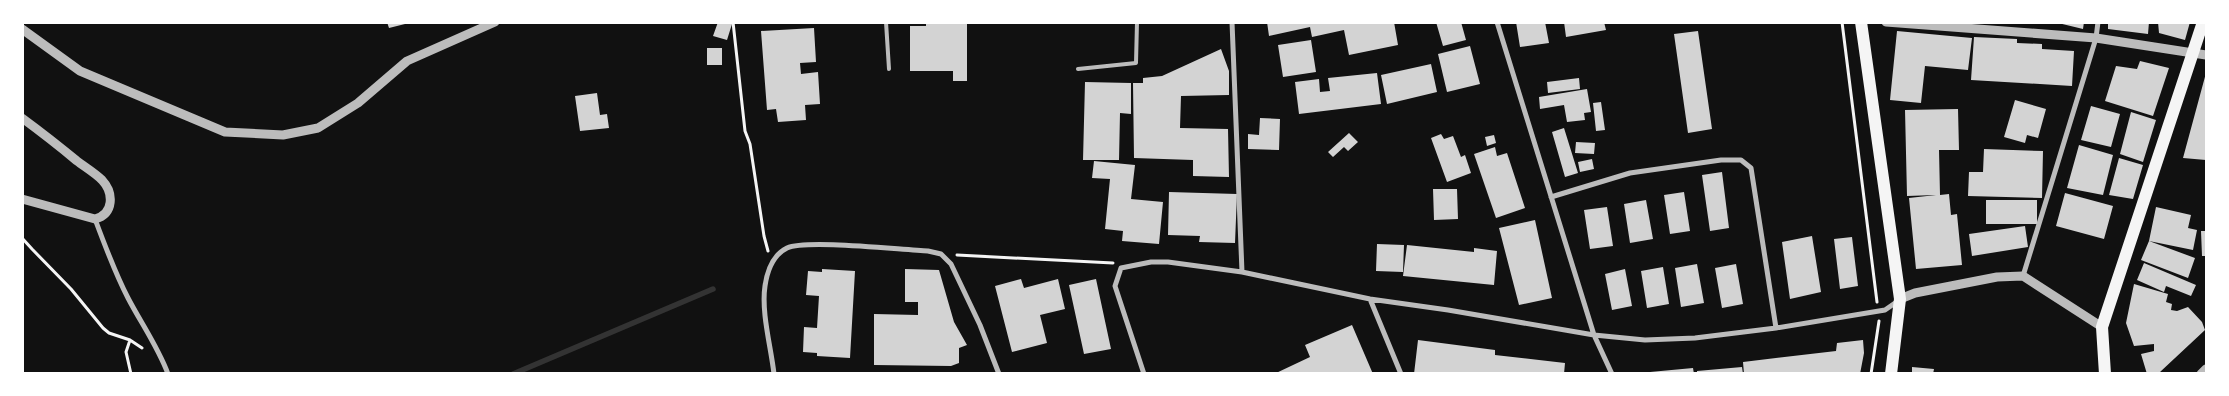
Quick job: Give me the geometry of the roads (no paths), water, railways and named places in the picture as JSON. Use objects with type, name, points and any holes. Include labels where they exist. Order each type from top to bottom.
[{"type":"main road","points":[[1861,22],[1900,299],[1891,374]]},
{"type":"main road","points":[[2105,374],[2102,327],[2204,22]]},
{"type":"street","points":[[22,29],[80,72],[225,132],[283,135],[318,128],[358,103],[407,62],[495,22]]},
{"type":"street","points":[[1232,22],[1242,272]]},
{"type":"street","points":[[1497,22],[1594,336],[1612,374]]},
{"type":"street","points":[[1886,22],[2096,38],[2206,55]]},
{"type":"street","points":[[2023,276],[2096,38],[2098,22]]},
{"type":"street","points":[[22,118],[101,180],[110,196],[110,205],[108,212],[102,217],[95,219],[22,199]]},
{"type":"street","points":[[1551,197],[1630,173],[1721,160],[1741,160],[1750,168],[1776,328]]},
{"type":"street","points":[[95,219],[128,297],[164,361],[168,374]]},
{"type":"street","points":[[774,374],[764,300],[767,275],[780,253],[792,246],[809,244],[928,251],[941,254],[952,264],[980,325],[999,374]]},
{"type":"street","points":[[1144,374],[1115,286],[1121,268],[1151,262],[1168,262],[1242,272],[1370,299],[1448,310],[1594,336],[1645,340],[1694,338],[1776,328],[1885,310],[1900,299],[1915,294],[1997,277],[2023,276],[2102,327]]},
{"type":"street","points":[[1370,299],[1401,374]]},
{"type":"street","points":[[2201,374],[2206,369]]},
{"type":"lane","points":[[886,22],[890,69]]},
{"type":"lane","points":[[1078,68],[1136,63],[1137,22]]},
{"type":"waterway","points":[[513,374],[713,289]]}]
